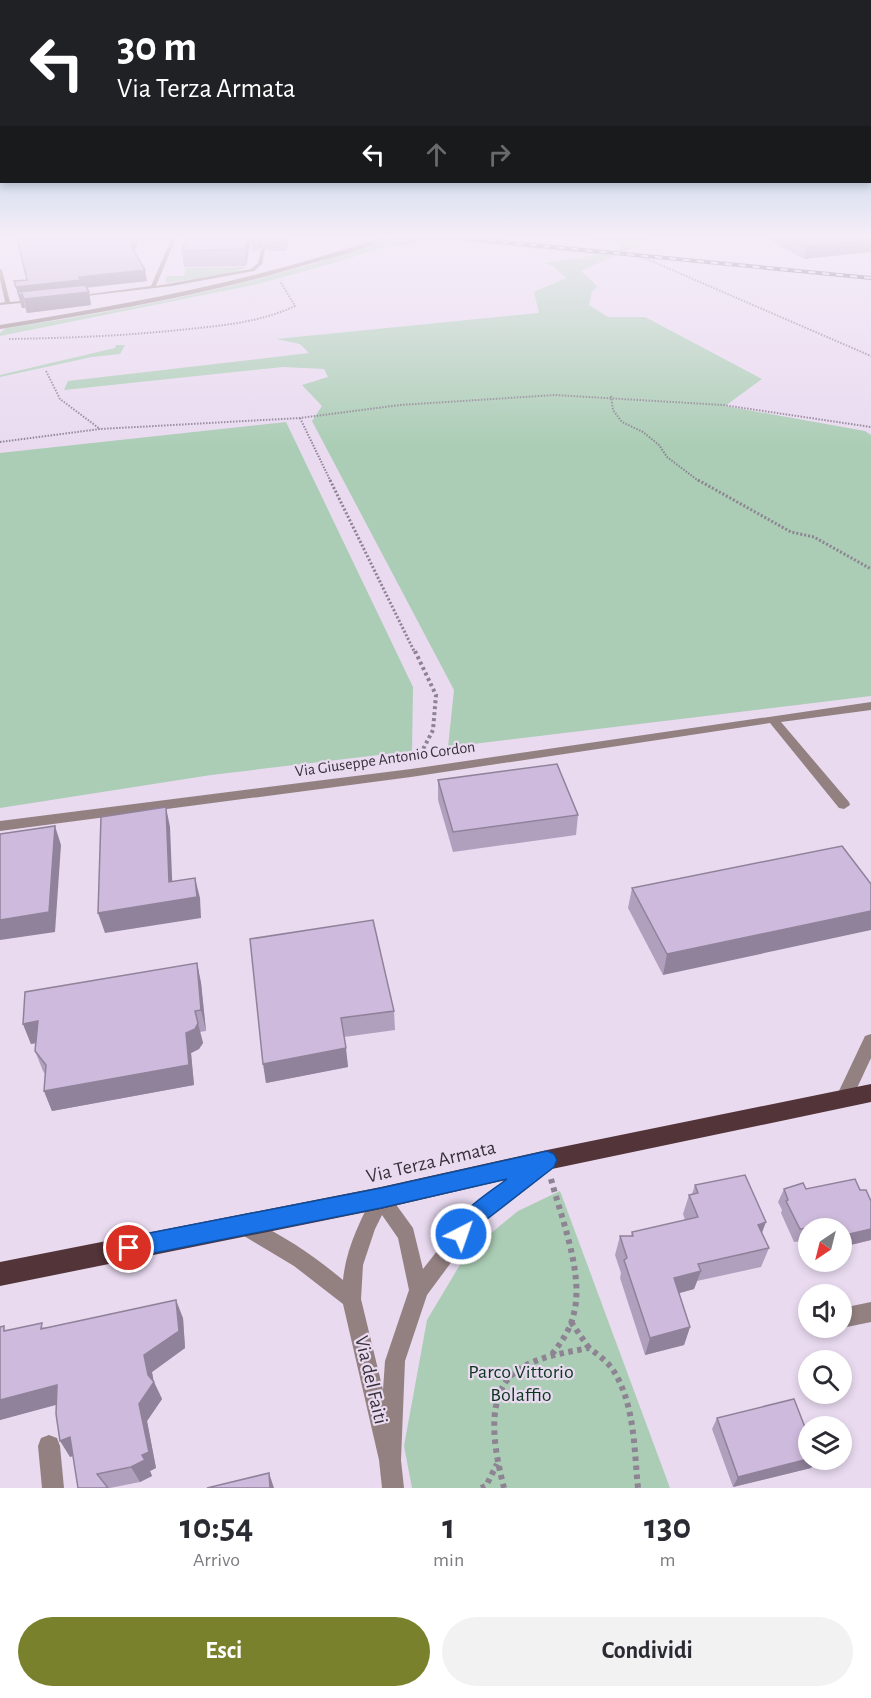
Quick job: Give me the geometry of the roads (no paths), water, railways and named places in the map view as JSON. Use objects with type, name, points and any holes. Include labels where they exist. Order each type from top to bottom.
[{"type":"main road","name":"Via Terza Armata","points":[[0,1274],[381,1198],[547,1160],[871,1093]]},
{"type":"street","points":[[1,326],[114,307]]},
{"type":"street","name":"Via Giuseppe Antonio Cordon","points":[[0,826],[411,773],[773,718],[871,706]]},
{"type":"street","points":[[773,718],[844,805]]},
{"type":"street","points":[[844,1098],[871,1041]]},
{"type":"street","name":"Via del Faiti","points":[[390,1460],[395,1361],[419,1290],[475,1216],[547,1160]]},
{"type":"street","points":[[381,1198],[406,1234],[419,1290]]},
{"type":"street","name":"Via del Faiti","points":[[381,1198],[367,1226],[354,1265],[351,1299],[390,1460],[393,1488]]},
{"type":"street","points":[[242,1225],[277,1243],[318,1269],[351,1299]]},
{"type":"street","points":[[852,1316],[871,1312]]},
{"type":"street","points":[[49,1446],[53,1488]]},
{"type":"park label","name":"Parco Vittorio Bolaffio","points":[[521,1384]]}]
